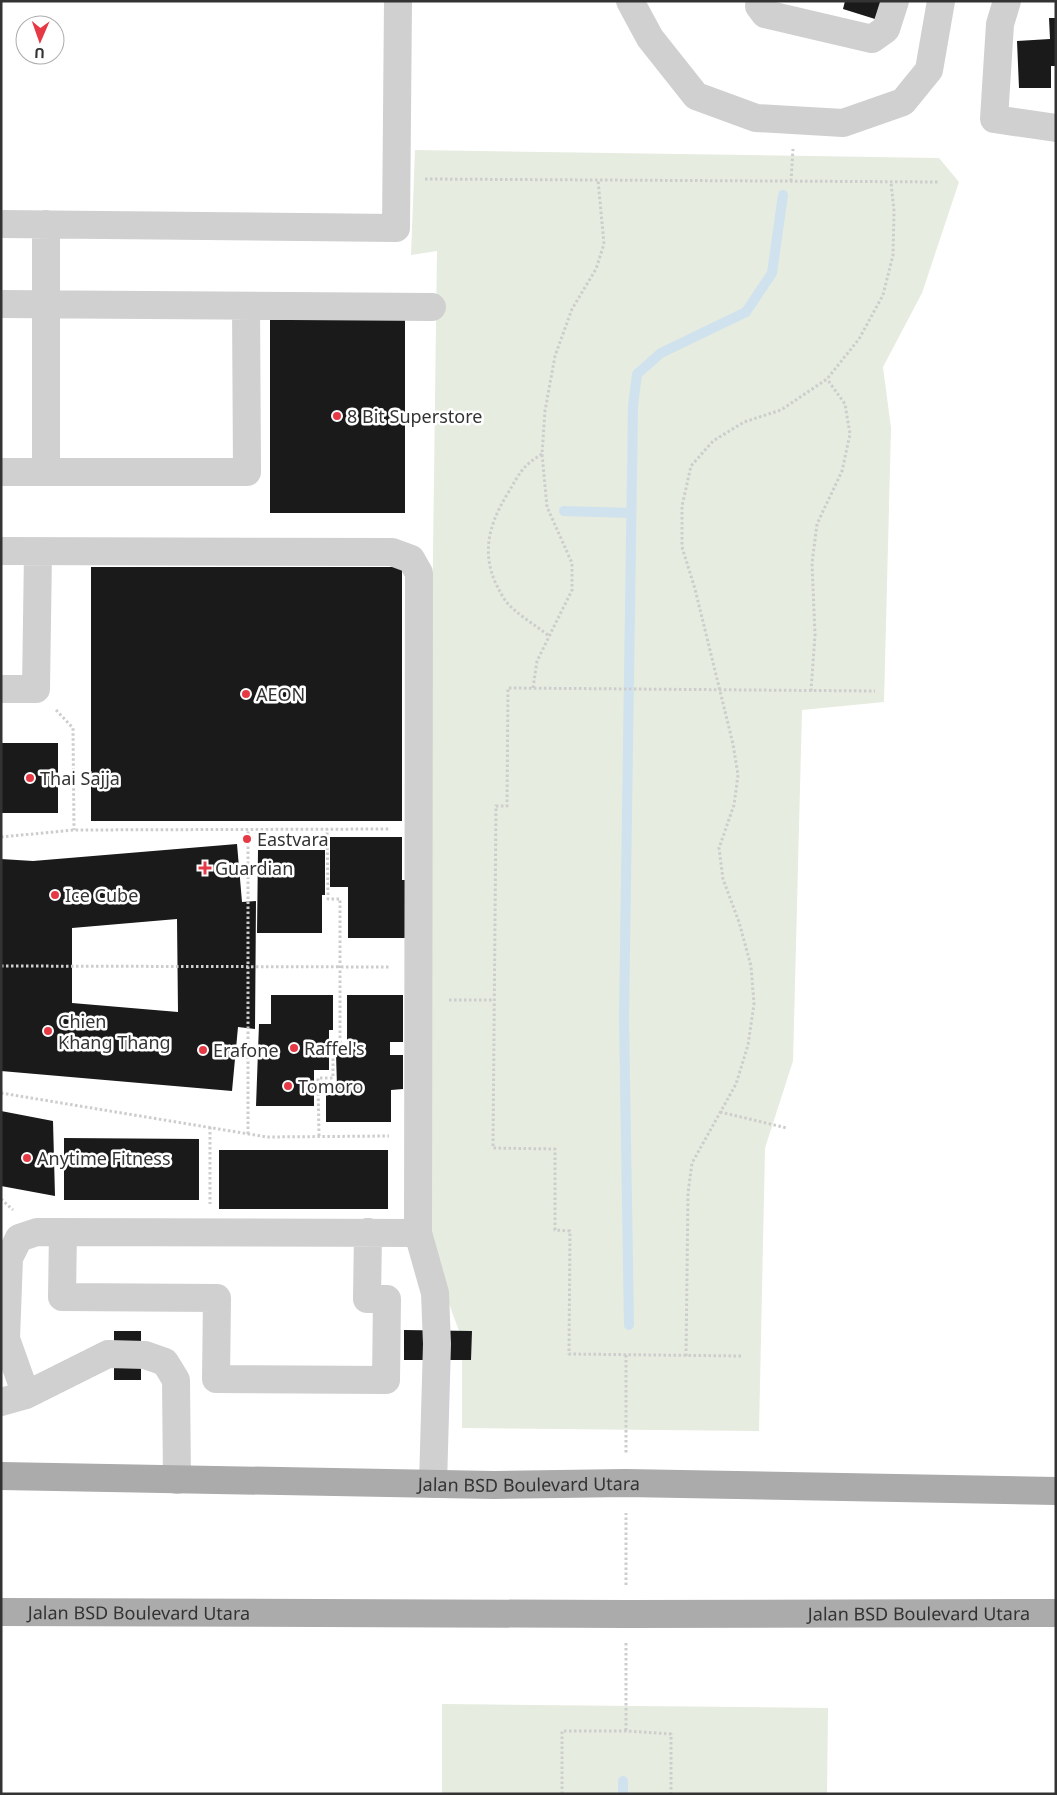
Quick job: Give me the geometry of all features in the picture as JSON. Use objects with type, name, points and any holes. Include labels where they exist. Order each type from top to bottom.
[{"type":"main road","name":"Jalan BSD Boulevard Utara","points":[[1,1476],[434,1484],[626,1483],[1056,1491]]},
{"type":"main road","name":"Jalan BSD Boulevard Utara","points":[[1,1612],[1056,1613]]},
{"type":"street","points":[[1,224],[396,228],[398,1]]},
{"type":"street","points":[[630,1],[650,38],[696,96],[756,118],[843,123],[904,102],[929,70],[941,1]]},
{"type":"street","points":[[760,1],[759,6],[765,14],[872,39],[886,29],[896,1]]},
{"type":"street","points":[[1007,1],[1000,24],[994,119],[1056,128]]},
{"type":"street","points":[[46,224],[46,472]]},
{"type":"street","points":[[1,304],[432,307]]},
{"type":"street","points":[[1,472],[247,472],[246,306]]},
{"type":"street","points":[[1,551],[392,552],[411,559],[419,572],[418,1233],[435,1294],[437,1344],[434,1484]]},
{"type":"street","points":[[1,689],[36,690],[38,552]]},
{"type":"street","points":[[177,1480],[176,1380],[165,1362],[145,1355],[108,1354],[14,1399],[4,1339],[9,1258],[19,1238],[37,1232],[418,1233]]},
{"type":"street","points":[[63,1232],[62,1297],[217,1298],[216,1379],[386,1380],[387,1299],[367,1299],[368,1232]]},
{"type":"path","points":[[396,179],[940,182]]},
{"type":"path","points":[[534,688],[537,661],[572,590],[572,563],[547,507],[542,454],[545,411],[556,356],[572,309],[596,269],[604,244],[598,180]]},
{"type":"path","points":[[686,1356],[688,1193],[692,1163],[736,1084],[748,1045],[754,1004],[751,966],[739,922],[723,879],[719,848],[734,805],[738,775],[733,744],[720,690],[695,589],[682,548],[682,506],[691,466],[713,441],[744,422],[781,410],[827,379],[859,339],[883,295],[894,255],[894,211],[891,182]]},
{"type":"path","points":[[811,691],[815,635],[812,563],[817,524],[842,470],[850,434],[845,404],[827,379]]},
{"type":"path","points":[[542,454],[525,464],[515,480],[496,513],[487,545],[491,577],[506,602],[549,636]]},
{"type":"path","points":[[741,1356],[569,1354],[570,1231],[554,1230],[555,1149],[492,1148],[496,806],[507,806],[508,688],[875,691]]},
{"type":"path","points":[[36,690],[73,728],[74,830]]},
{"type":"path","points":[[1,837],[74,830],[418,828]]},
{"type":"path","points":[[248,829],[248,1134]]},
{"type":"path","points":[[319,1136],[318,1078],[333,1078],[332,1044],[340,1044],[340,899],[328,899],[327,829]]},
{"type":"path","points":[[1,966],[418,968]]},
{"type":"path","points":[[418,1000],[494,1000]]},
{"type":"path","points":[[1,1093],[267,1137],[418,1136]]},
{"type":"path","points":[[720,1112],[787,1128]]},
{"type":"path","points":[[210,1127],[211,1232]]},
{"type":"path","points":[[626,1355],[626,1731]]},
{"type":"path","points":[[562,1794],[562,1731],[626,1731],[672,1734],[671,1794]]},
{"type":"shaded area","points":[[415,150],[939,158],[959,182],[922,293],[883,367],[891,428],[884,702],[802,710],[793,1061],[765,1148],[759,1431],[462,1428],[462,1339],[424,1236],[437,251],[411,255]]},
{"type":"shaded area","points":[[442,1704],[828,1708],[827,1794],[442,1794]]},
{"type":"building","points":[[845,1],[881,1],[875,19],[843,9]]},
{"type":"building","points":[[1049,18],[1056,18],[1056,66],[1051,66],[1051,88],[1019,88],[1017,41],[1050,39]]},
{"type":"building","name":"8 Bit Superstore","points":[[270,320],[405,320],[405,513],[270,513]]},
{"type":"building","name":"AEON","points":[[91,567],[402,567],[402,821],[91,821]]},
{"type":"building","name":"Thai Sajja","points":[[1,743],[58,743],[58,813],[1,813]]},
{"type":"building","points":[[330,837],[402,837],[402,880],[409,880],[408,938],[348,938],[348,887],[330,887]]},
{"type":"building","points":[[237,844],[242,902],[256,901],[255,1029],[238,1027],[232,1091],[1,1071],[1,859],[33,861]],"holes":[[[177,919],[178,1012],[72,1003],[72,928]]]},
{"type":"building","points":[[258,850],[325,850],[325,895],[322,895],[322,933],[257,933]]},
{"type":"building","points":[[271,995],[333,995],[333,1030],[329,1030],[329,1070],[314,1070],[314,1106],[256,1106],[259,1024],[271,1024]]},
{"type":"building","points":[[347,995],[403,995],[403,1042],[390,1042],[390,1055],[403,1055],[403,1089],[391,1090],[391,1122],[326,1122],[326,1087],[337,1087],[336,1054],[347,1054]]},
{"type":"building","points":[[1,1111],[53,1121],[55,1196],[1,1186]]},
{"type":"building","points":[[64,1138],[199,1139],[199,1200],[64,1200]]},
{"type":"building","points":[[219,1150],[388,1150],[388,1209],[219,1209]]},
{"type":"building","points":[[404,1330],[472,1331],[471,1360],[404,1360]]},
{"type":"building","points":[[114,1331],[141,1331],[141,1380],[114,1380]]},
{"type":"waterway","points":[[629,1325],[624,1017],[633,406],[637,374],[661,353],[746,312],[772,273],[783,195]]},
{"type":"waterway","points":[[564,511],[631,513]]},
{"type":"waterway","points":[[623,1781],[623,1794]]},
{"type":"place","name":"8 Bit Superstore","points":[[337,416]]},
{"type":"place","name":"AEON","points":[[246,694]]},
{"type":"place","name":"Thai Sajja","points":[[30,778]]},
{"type":"place","name":"Eastvara","points":[[247,839]]},
{"type":"place","name":"Guardian","points":[[205,868]]},
{"type":"place","name":"Ice Cube","points":[[55,895]]},
{"type":"place","name":"Chien Khang Thang","points":[[48,1031]]},
{"type":"place","name":"Raffel's","points":[[294,1048]]},
{"type":"place","name":"Erafone","points":[[203,1050]]},
{"type":"place","name":"Tomoro","points":[[288,1086]]},
{"type":"place","name":"Anytime Fitness","points":[[27,1158]]}]
